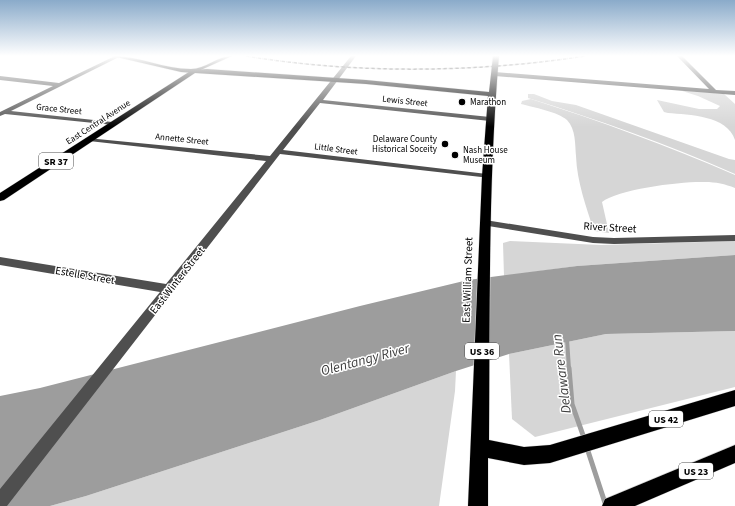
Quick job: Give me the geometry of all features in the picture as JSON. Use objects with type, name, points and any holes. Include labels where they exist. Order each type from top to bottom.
[{"type":"highway","name":"East Central Avenue","points":[[0,198],[182,80]]},
{"type":"highway","points":[[330,80],[493,94]]},
{"type":"highway","name":"East William Street","points":[[478,506],[485,223],[490,119],[494,80]]},
{"type":"highway","name":"US 42","points":[[479,447],[524,456],[550,454],[735,398]]},
{"type":"highway","name":"US 23","points":[[612,506],[735,454]]},
{"type":"street","points":[[14,80],[60,85]]},
{"type":"street","points":[[2,113],[70,80]]},
{"type":"street","name":"East Winter Street","points":[[0,502],[336,80]]},
{"type":"street","points":[[564,80],[735,93]]},
{"type":"street","points":[[703,80],[715,92]]},
{"type":"street","name":"Lewis Street","points":[[319,102],[490,119]]},
{"type":"street","name":"Grace Street","points":[[2,113],[112,124]]},
{"type":"street","name":"Annette Street","points":[[90,139],[272,159]]},
{"type":"street","name":"Little Street","points":[[278,152],[487,176]]},
{"type":"street","name":"River Street","points":[[485,223],[607,241],[735,238]]},
{"type":"street","name":"Estelle Street","points":[[0,261],[170,289]]},
{"type":"shaded area","points":[[679,90],[724,94],[735,104],[735,140],[731,132],[716,121],[696,116],[664,112],[657,100],[699,109],[717,109],[720,106],[698,96]]},
{"type":"shaded area","points":[[528,94],[534,94],[552,101],[576,105],[735,160],[735,174],[633,133],[528,98]]},
{"type":"shaded area","points":[[531,99],[634,134],[735,175],[735,188],[724,184],[695,182],[667,184],[622,193],[610,197],[602,202],[609,233],[594,231],[580,185],[572,128],[563,117],[545,110],[521,104],[522,101]]},
{"type":"shaded area","points":[[510,241],[601,245],[735,241],[735,255],[577,266],[504,276],[503,243]]},
{"type":"shaded area","points":[[735,331],[735,387],[535,437],[512,419],[509,354],[606,334]]},
{"type":"shaded area","points":[[456,371],[455,391],[439,506],[50,506],[86,496],[320,420]]},
{"type":"water","name":"Olentangy River","points":[[735,255],[735,331],[606,334],[509,354],[456,371],[320,420],[86,496],[50,506],[0,506],[0,396],[40,388],[360,306],[468,280],[577,266]]},
{"type":"waterway","name":"Delaware Run","points":[[567,339],[569,369]]},
{"type":"waterway","name":"Delaware Run","points":[[569,368],[572,404],[584,438]]},
{"type":"waterway","name":"Delaware Run","points":[[587,448],[606,506]]},
{"type":"place","name":"Marathon","points":[[462,102]]},
{"type":"place","name":"Delaware County Historical Soceity","points":[[445,144]]},
{"type":"place","name":"Nash House Museum","points":[[455,155]]}]
